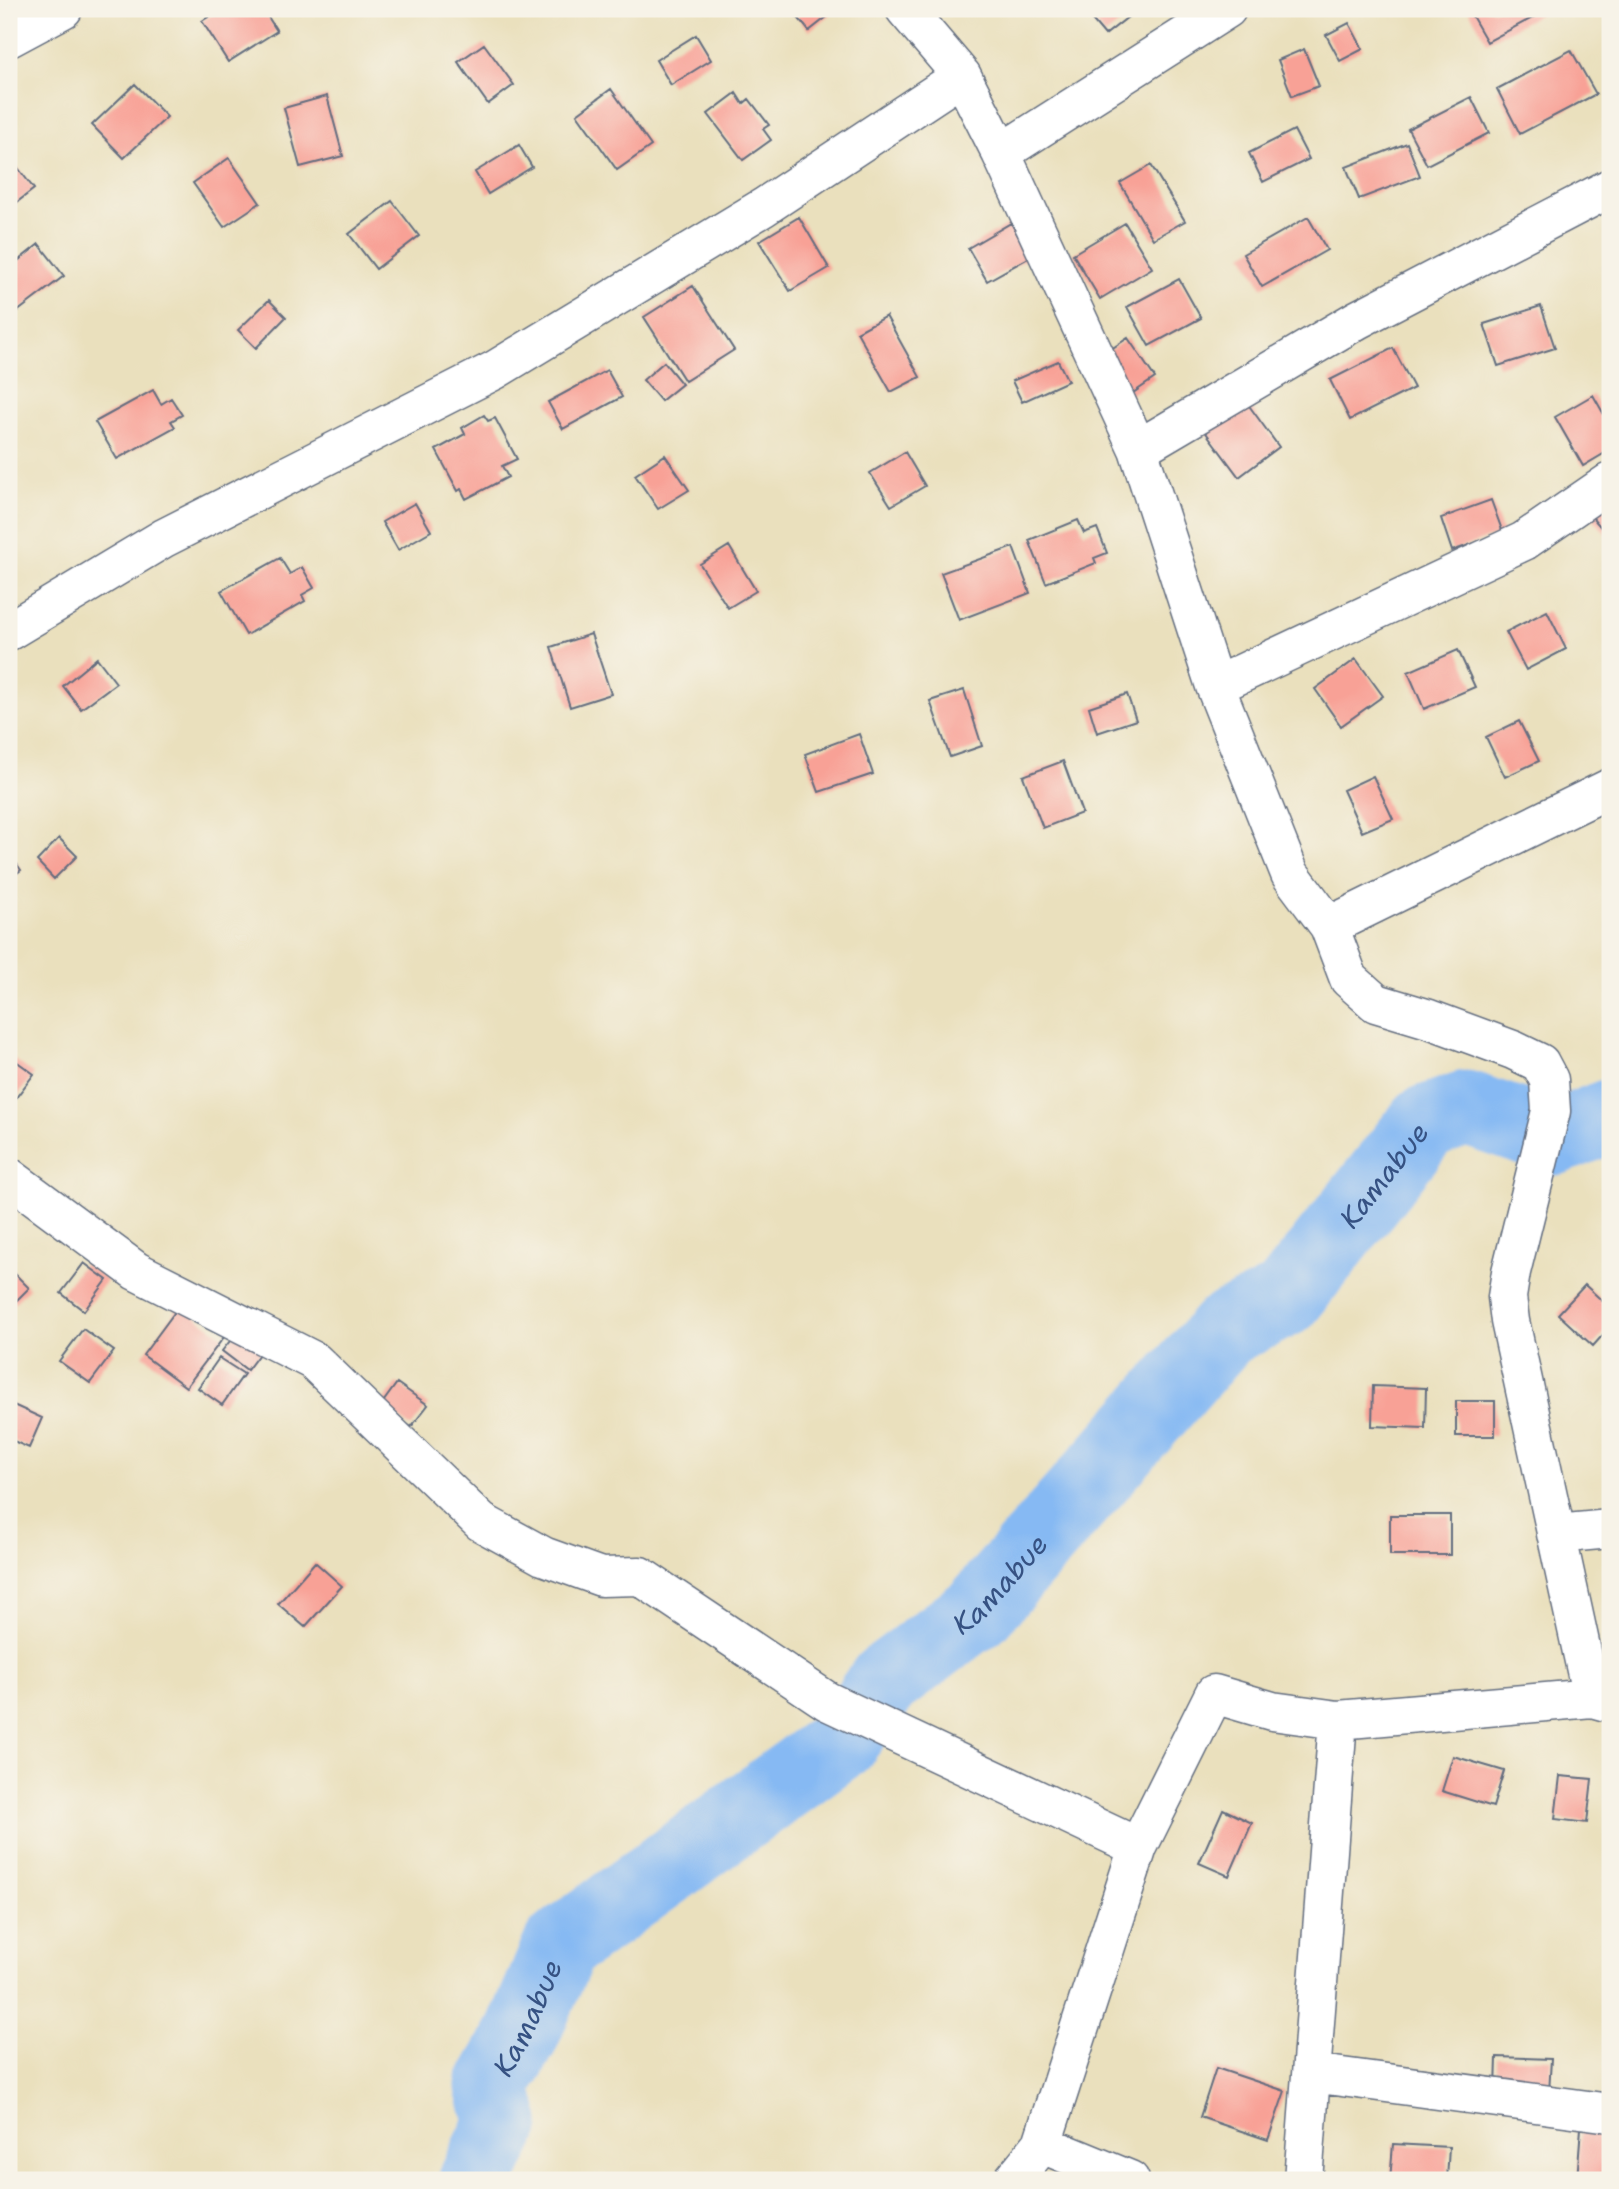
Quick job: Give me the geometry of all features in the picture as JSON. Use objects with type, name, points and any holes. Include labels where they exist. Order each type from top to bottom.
[{"type":"street","points":[[9,38],[63,9]]},
{"type":"street","points":[[905,9],[961,76],[1001,153],[1138,449],[1215,686],[1290,874],[1329,926],[1349,979],[1376,1003],[1513,1050],[1540,1063],[1549,1080],[1551,1111],[1507,1297],[1556,1534],[1601,1700],[1338,1720],[1272,1711],[1214,1694],[1138,1847],[1042,2144],[1013,2180]]},
{"type":"street","points":[[1001,153],[1227,9]]},
{"type":"street","points":[[9,631],[164,538],[495,370],[764,207],[961,76]]},
{"type":"street","points":[[1138,449],[1357,320],[1610,188]]},
{"type":"street","points":[[1215,686],[1524,541],[1610,482]]},
{"type":"street","points":[[1329,926],[1610,788]]},
{"type":"street","points":[[9,1177],[136,1271],[314,1361],[481,1522],[543,1556],[601,1577],[640,1576],[827,1701],[1138,1847]]},
{"type":"street","points":[[1556,1534],[1610,1529]]},
{"type":"street","points":[[1303,2180],[1338,1720]]},
{"type":"street","points":[[1312,2073],[1610,2113]]},
{"type":"street","points":[[1042,2144],[1130,2180]]},
{"type":"building","points":[[221,9],[263,9],[277,31],[228,62],[202,21]]},
{"type":"building","points":[[791,9],[837,9],[809,31]]},
{"type":"building","points":[[1083,9],[1130,9],[1133,13],[1105,35]]},
{"type":"building","points":[[1468,9],[1549,9],[1487,42]]},
{"type":"building","points":[[1349,23],[1363,49],[1340,61],[1326,35]]},
{"type":"building","points":[[696,35],[711,60],[671,85],[656,60]]},
{"type":"building","points":[[484,44],[514,85],[488,104],[458,62]]},
{"type":"building","points":[[1304,49],[1319,86],[1292,96],[1278,60]]},
{"type":"building","points":[[1571,50],[1596,94],[1520,134],[1497,89]]},
{"type":"building","points":[[135,84],[167,117],[124,158],[92,125]]},
{"type":"building","points":[[611,89],[651,146],[617,170],[577,114]]},
{"type":"building","points":[[736,93],[743,104],[749,99],[769,125],[763,129],[771,140],[743,160],[708,114]]},
{"type":"building","points":[[327,96],[343,156],[300,167],[284,108]]},
{"type":"building","points":[[1471,97],[1489,133],[1427,165],[1408,129]]},
{"type":"building","points":[[1294,130],[1309,159],[1263,182],[1249,153]]},
{"type":"building","points":[[1407,143],[1420,176],[1359,199],[1346,167]]},
{"type":"building","points":[[519,145],[532,167],[488,194],[475,172]]},
{"type":"building","points":[[9,156],[34,189],[12,206],[9,202]]},
{"type":"building","points":[[229,158],[260,203],[224,227],[193,183]]},
{"type":"building","points":[[1151,165],[1185,221],[1153,239],[1120,183]]},
{"type":"building","points":[[392,201],[419,236],[376,269],[349,234]]},
{"type":"building","points":[[799,217],[829,268],[790,291],[759,241]]},
{"type":"building","points":[[1308,217],[1327,250],[1262,287],[1243,254]]},
{"type":"building","points":[[1011,223],[1030,257],[987,281],[968,248]]},
{"type":"building","points":[[1125,223],[1152,268],[1100,299],[1073,254]]},
{"type":"building","points":[[39,244],[64,276],[9,318],[9,268]]},
{"type":"building","points":[[1179,279],[1201,318],[1149,346],[1127,307]]},
{"type":"building","points":[[693,286],[734,350],[685,381],[644,317]]},
{"type":"building","points":[[269,300],[286,317],[256,348],[238,330]]},
{"type":"building","points":[[1541,306],[1555,348],[1498,366],[1484,324]]},
{"type":"building","points":[[886,316],[920,377],[891,392],[857,332]]},
{"type":"building","points":[[1128,338],[1155,378],[1127,397],[1099,357]]},
{"type":"building","points":[[1393,348],[1414,388],[1350,420],[1330,380]]},
{"type":"building","points":[[1058,361],[1068,381],[1022,402],[1012,381]]},
{"type":"building","points":[[664,362],[682,384],[661,401],[643,380]]},
{"type":"building","points":[[607,370],[622,397],[563,429],[548,402]]},
{"type":"building","points":[[153,390],[161,404],[171,398],[182,415],[171,421],[175,427],[117,459],[95,422]]},
{"type":"building","points":[[1593,395],[1610,425],[1610,450],[1583,466],[1555,417]]},
{"type":"building","points":[[1242,396],[1279,447],[1239,477],[1201,426]]},
{"type":"building","points":[[484,415],[488,421],[495,418],[517,459],[502,466],[508,477],[466,499],[461,489],[458,491],[436,450],[465,434],[462,428]]},
{"type":"building","points":[[905,452],[925,486],[891,506],[870,473]]},
{"type":"building","points":[[665,455],[689,490],[658,509],[635,475]]},
{"type":"building","points":[[1610,491],[1610,538],[1587,511]]},
{"type":"building","points":[[1491,500],[1503,533],[1452,551],[1441,518]]},
{"type":"building","points":[[415,503],[431,531],[398,550],[382,522]]},
{"type":"building","points":[[1078,520],[1084,533],[1097,528],[1107,553],[1094,558],[1096,563],[1046,583],[1029,540]]},
{"type":"building","points":[[729,546],[756,591],[728,608],[700,564]]},
{"type":"building","points":[[1013,547],[1030,593],[959,620],[941,573]]},
{"type":"building","points":[[280,558],[290,574],[302,567],[314,588],[302,595],[305,601],[246,635],[221,591]]},
{"type":"building","points":[[1547,611],[1566,649],[1526,670],[1506,632]]},
{"type":"building","points":[[591,634],[611,694],[570,707],[551,647]]},
{"type":"building","points":[[1458,650],[1475,687],[1424,709],[1408,672]]},
{"type":"building","points":[[97,658],[116,683],[81,709],[63,686]]},
{"type":"building","points":[[1356,659],[1383,696],[1341,726],[1315,689]]},
{"type":"building","points":[[964,690],[982,746],[950,757],[930,701]]},
{"type":"building","points":[[1127,694],[1136,720],[1097,733],[1089,707]]},
{"type":"building","points":[[1519,721],[1539,761],[1505,777],[1486,737]]},
{"type":"building","points":[[859,734],[873,774],[819,792],[805,754]]},
{"type":"building","points":[[1063,761],[1082,813],[1043,828],[1023,776]]},
{"type":"building","points":[[1373,776],[1393,819],[1362,832],[1343,790]]},
{"type":"building","points":[[59,838],[77,856],[54,879],[37,861]]},
{"type":"building","points":[[9,853],[21,870],[9,879]]},
{"type":"building","points":[[9,1056],[34,1074],[9,1107]]},
{"type":"building","points":[[84,1263],[107,1280],[84,1311],[61,1293]]},
{"type":"building","points":[[12,1271],[29,1288],[9,1308],[9,1274]]},
{"type":"building","points":[[1585,1285],[1610,1308],[1610,1327],[1593,1346],[1558,1314]]},
{"type":"building","points":[[180,1305],[224,1337],[186,1387],[143,1355]]},
{"type":"building","points":[[83,1329],[114,1351],[90,1383],[59,1361]]},
{"type":"building","points":[[238,1331],[262,1350],[247,1370],[222,1351]]},
{"type":"building","points":[[219,1358],[244,1374],[222,1405],[198,1388]]},
{"type":"building","points":[[397,1383],[428,1405],[411,1427],[381,1405]]},
{"type":"building","points":[[1373,1386],[1426,1388],[1425,1428],[1372,1426]]},
{"type":"building","points":[[1456,1401],[1495,1401],[1495,1436],[1456,1436]]},
{"type":"building","points":[[9,1403],[42,1418],[29,1448],[9,1439]]},
{"type":"building","points":[[1390,1515],[1450,1515],[1450,1555],[1390,1555]]},
{"type":"building","points":[[315,1562],[342,1586],[305,1627],[278,1604]]},
{"type":"building","points":[[1453,1756],[1504,1771],[1493,1807],[1442,1791]]},
{"type":"building","points":[[1560,1776],[1592,1779],[1587,1823],[1555,1819]]},
{"type":"building","points":[[1610,1781],[1610,1812],[1607,1811]]},
{"type":"building","points":[[1223,1809],[1252,1823],[1229,1876],[1199,1863]]},
{"type":"building","points":[[1497,2057],[1551,2059],[1549,2093],[1496,2091]]},
{"type":"building","points":[[1216,2068],[1285,2091],[1268,2140],[1200,2117]]},
{"type":"building","points":[[1581,2128],[1610,2130],[1610,2180],[1577,2180]]},
{"type":"building","points":[[1393,2144],[1449,2147],[1447,2180],[1390,2180]]},
{"type":"waterway","name":"Kamabue","points":[[476,2180],[503,2123],[493,2086],[522,2035],[560,1946],[841,1742],[886,1680],[978,1611],[1225,1330],[1286,1299],[1425,1123],[1466,1108],[1555,1138],[1610,1116]]}]
